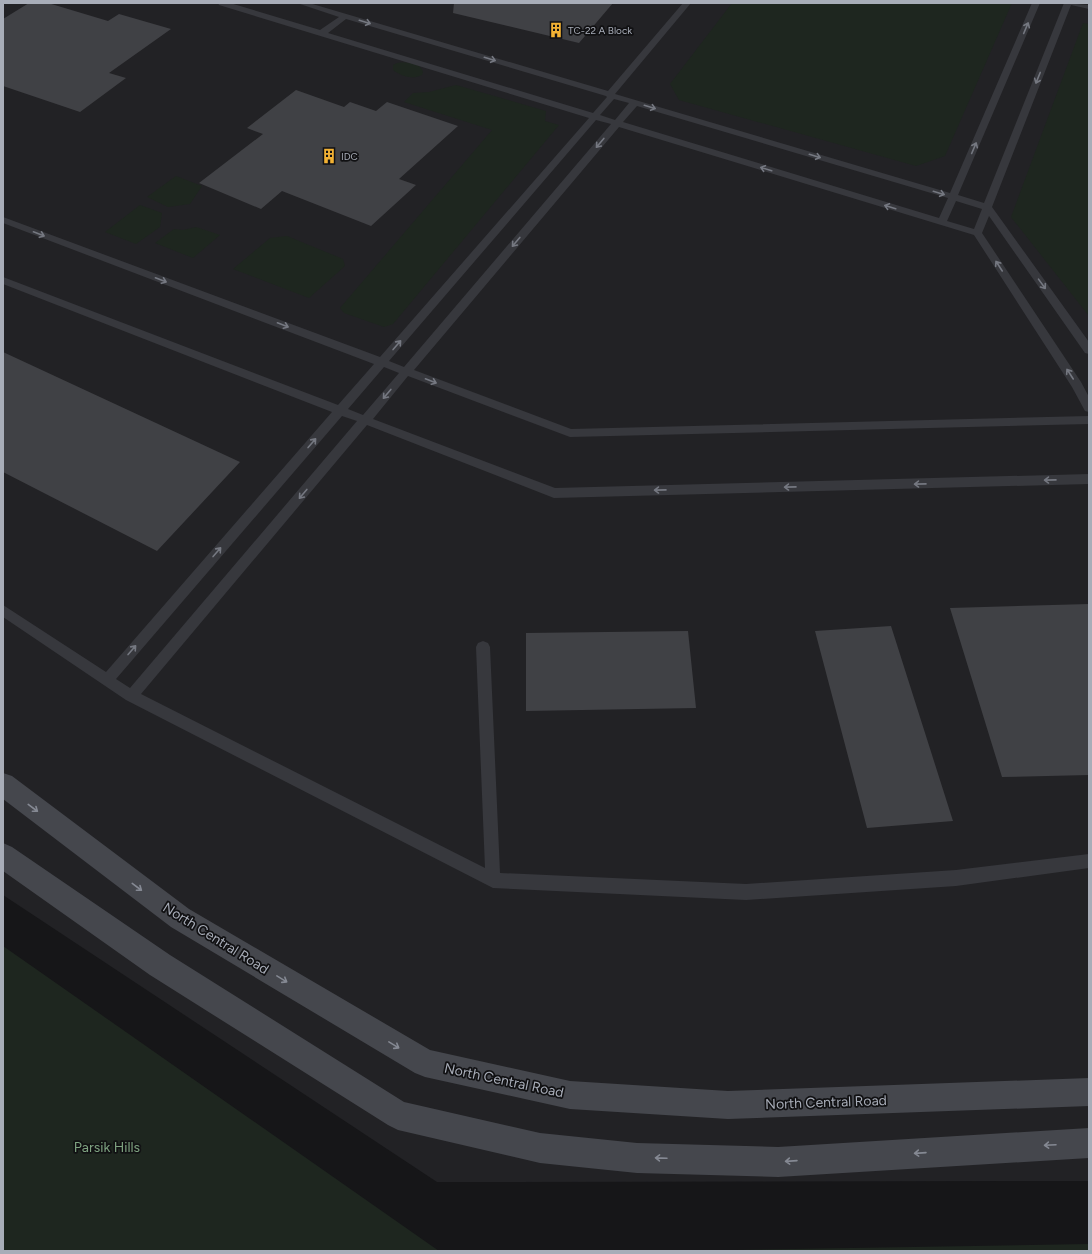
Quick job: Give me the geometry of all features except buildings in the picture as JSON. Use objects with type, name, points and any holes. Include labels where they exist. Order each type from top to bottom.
[{"type":"main road","name":"North Central Road","points":[[3,784],[180,918],[425,1063],[570,1095],[728,1105],[1089,1092]]},
{"type":"main road","points":[[3,856],[160,965],[398,1115],[540,1148],[637,1158],[778,1162],[1089,1143]]},
{"type":"lane","points":[[222,3],[978,233],[1077,385],[1089,408]]},
{"type":"lane","points":[[301,3],[987,207],[1089,350]]},
{"type":"lane","points":[[107,680],[595,116],[687,3]]},
{"type":"lane","points":[[942,222],[1036,3]]},
{"type":"lane","points":[[978,233],[1069,3],[1089,8]]},
{"type":"lane","points":[[322,33],[345,16]]},
{"type":"lane","points":[[131,696],[634,102]]},
{"type":"lane","points":[[3,220],[570,433],[1089,420]]},
{"type":"lane","points":[[3,280],[554,493],[1089,479]]},
{"type":"lane","points":[[3,610],[131,696],[493,880],[746,892],[956,878],[1089,861]]},
{"type":"lane","points":[[483,647],[493,880]]},
{"type":"shaded area","points":[[3,3],[1089,3],[1089,1181],[437,1182],[3,895]]},
{"type":"green space","points":[[732,3],[1012,3],[945,156],[916,166],[679,100],[670,84]]},
{"type":"green space","points":[[1083,23],[1089,24],[1089,316],[1011,217]]},
{"type":"green space","points":[[397,63],[416,64],[423,72],[422,75],[407,77],[400,74],[393,70],[393,65]]},
{"type":"green space","points":[[456,85],[546,111],[545,121],[559,125],[393,324],[384,327],[344,313],[340,308],[492,130],[404,102],[413,93],[429,92]]},
{"type":"green space","points":[[176,176],[202,186],[190,204],[168,207],[147,197]]},
{"type":"green space","points":[[140,205],[162,213],[160,227],[136,244],[105,232]]},
{"type":"green space","points":[[196,227],[220,235],[193,258],[155,243],[174,229],[183,230]]},
{"type":"green space","points":[[287,236],[343,259],[345,266],[309,298],[233,269],[270,238]]},
{"type":"green space","name":"Parsik Hills","points":[[3,946],[439,1251],[3,1251]]},
{"type":"green space","points":[[1089,1244],[1089,1251],[676,1251]]},
{"type":"place","name":"TC-22 A Block","points":[[556,30]]},
{"type":"place","name":"IDC","points":[[329,156]]}]
